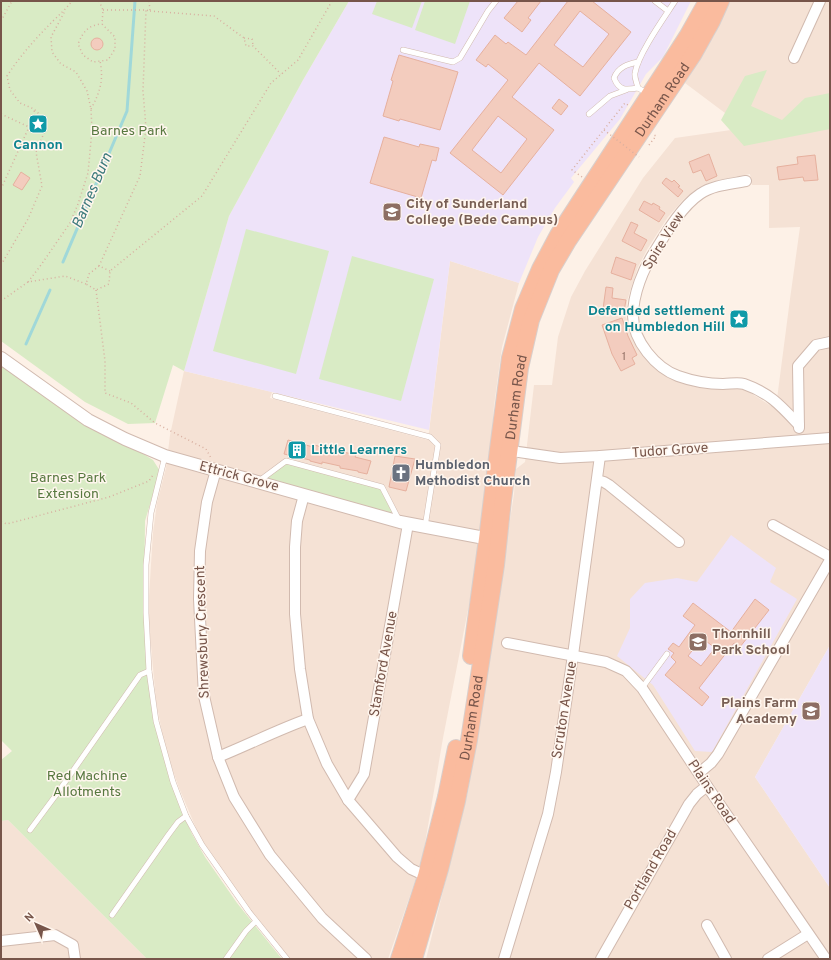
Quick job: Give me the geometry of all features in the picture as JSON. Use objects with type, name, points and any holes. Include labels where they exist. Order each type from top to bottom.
[{"type":"highway","name":"Durham Road","points":[[399,959],[426,876],[446,798],[458,738],[494,540],[503,500],[504,450],[510,358],[523,309],[540,269],[558,235],[647,93],[688,35],[707,1]]},
{"type":"highway","name":"Durham Road","points":[[504,450],[531,320],[552,270],[568,241],[712,20],[721,1]]},
{"type":"highway","name":"Durham Road","points":[[414,959],[440,869],[457,801],[469,740],[494,540]]},
{"type":"street","points":[[794,58],[820,1]]},
{"type":"street","name":"Spire View","points":[[746,181],[718,186],[699,194],[682,211],[650,259],[638,286],[634,301],[633,318],[637,334],[646,352],[660,366],[678,376],[700,382],[724,384],[742,383],[758,390],[776,401],[799,425]]},
{"type":"street","points":[[799,441],[798,366],[816,345],[830,342]]},
{"type":"street","name":"Ettrick Grove","points":[[1,358],[88,420],[125,439],[165,456],[404,523],[494,540]]},
{"type":"street","name":"Tudor Grove","points":[[504,450],[560,458],[830,438]]},
{"type":"street","name":"Scruton Avenue","points":[[504,959],[548,814],[556,772],[573,655],[600,456]]},
{"type":"street","name":"Shrewsbury Crescent","points":[[211,469],[200,551],[199,599],[204,696],[218,757],[234,797],[270,855],[322,918],[366,959]]},
{"type":"street","points":[[597,480],[609,485],[680,542]]},
{"type":"street","points":[[304,495],[297,521],[294,547],[295,614],[300,669],[308,719],[327,764],[348,800],[396,857],[411,869],[426,876]]},
{"type":"street","name":"Stamford Avenue","points":[[348,800],[364,774],[404,523]]},
{"type":"street","points":[[773,525],[830,557]]},
{"type":"street","points":[[699,773],[711,763],[718,754],[830,560]]},
{"type":"street","name":"Plains Road","points":[[507,643],[606,662],[626,671],[642,688],[707,786],[826,959]]},
{"type":"street","points":[[218,757],[308,719]]},
{"type":"street","name":"Portland Road","points":[[601,959],[689,804],[697,794],[707,786]]},
{"type":"street","points":[[707,925],[726,959]]},
{"type":"street","points":[[768,959],[808,934]]},
{"type":"street","points":[[1,942],[55,935],[73,945],[75,959]]},
{"type":"lane","points":[[403,50],[453,62],[460,58],[488,11],[496,1]]},
{"type":"lane","points":[[655,1],[668,11]]},
{"type":"lane","points":[[647,93],[635,74],[638,62],[675,1]]},
{"type":"lane","points":[[638,62],[621,68],[616,73],[614,78],[616,83],[626,90],[647,93]]},
{"type":"lane","points":[[589,114],[610,96],[626,90]]},
{"type":"lane","points":[[275,396],[433,439],[438,445],[425,528]]},
{"type":"lane","points":[[165,456],[151,513],[146,565],[146,613],[149,671],[156,721],[173,782],[186,816],[202,845],[286,959]]},
{"type":"lane","points":[[258,482],[286,461],[382,487],[404,523]]},
{"type":"lane","points":[[642,688],[667,654]]},
{"type":"lane","points":[[30,830],[140,675],[149,671]]},
{"type":"lane","points":[[112,915],[169,834],[178,822],[186,816]]},
{"type":"lane","points":[[226,959],[246,931],[256,920]]},
{"type":"path","points":[[1,21],[12,1]]},
{"type":"path","points":[[1,301],[28,282],[46,259],[66,228],[78,204],[88,173],[92,130],[91,109],[86,91],[76,72],[61,64],[52,52],[51,36],[72,1]]},
{"type":"path","points":[[99,1],[103,10],[102,24]]},
{"type":"path","points":[[149,1],[150,11]]},
{"type":"path","points":[[96,290],[109,284],[110,271],[202,196],[271,83],[298,60],[332,1]]},
{"type":"path","points":[[1,265],[28,219],[42,186],[36,152],[47,122],[34,108],[20,103],[10,90],[7,76],[30,45],[66,9]]},
{"type":"path","points":[[103,10],[146,10],[214,16],[244,38],[252,39],[253,46],[281,74]]},
{"type":"path","points":[[86,284],[89,274],[99,266],[140,176],[146,128],[142,91],[146,10]]},
{"type":"path","points":[[93,24],[102,24],[116,38],[115,49],[108,60],[93,62],[83,55],[78,44],[82,35],[93,24]]},
{"type":"path","points":[[244,38],[246,46],[253,46]]},
{"type":"path","points":[[91,109],[98,95],[103,74],[100,61]]},
{"type":"path","points":[[1,189],[29,127],[35,118],[34,108]]},
{"type":"path","points":[[591,184],[572,170],[618,111]]},
{"type":"path","points":[[1,114],[29,127]]},
{"type":"path","points":[[604,130],[639,157]]},
{"type":"path","points":[[99,266],[110,271]]},
{"type":"path","points":[[28,282],[65,276],[86,284],[96,290]]},
{"type":"path","points":[[96,290],[106,361],[105,393],[131,403],[155,423],[206,449],[211,457],[211,469]]},
{"type":"path","points":[[1,522],[7,524],[109,497],[149,481],[153,475]]},
{"type":"shaded area","name":"City of Sunderland College (Bede Campus)","points":[[349,1],[691,1],[663,57],[646,74],[620,119],[571,178],[574,182],[555,208],[538,237],[519,283],[450,261],[429,430],[184,371],[229,216],[303,80]]},
{"type":"shaded area","points":[[729,1],[830,1],[830,645],[755,777],[830,888],[830,959],[426,959],[468,792],[514,494],[516,469],[525,462],[534,385],[552,385],[558,337],[571,297],[585,271],[643,178],[675,138],[745,128],[685,83],[715,34]],"holes":[[[750,174],[752,185],[769,185],[769,228],[800,227],[777,399],[771,406],[746,390],[734,388],[700,388],[682,383],[666,376],[652,365],[641,351],[631,332],[626,317],[627,301],[638,267],[648,248],[668,217],[683,200],[699,187],[714,181]]]},
{"type":"shaded area","points":[[450,261],[519,283],[502,347],[494,406],[485,523],[443,738],[422,861],[388,959],[290,959],[260,923],[202,842],[179,788],[165,748],[156,701],[148,612],[153,533],[157,503],[166,468],[170,435],[184,371],[272,392],[270,398],[428,440]]},
{"type":"shaded area","name":"Thornhill Park School","points":[[731,535],[776,568],[770,582],[797,599],[712,752],[695,751],[653,685],[617,656],[630,628],[630,599],[645,583],[677,578],[697,582]]},
{"type":"shaded area","name":"Plains Farm Academy","points":[[830,645],[830,888],[755,777]]},
{"type":"shaded area","points":[[8,820],[147,959],[1,959],[1,821]]},
{"type":"green space","name":"Barnes Park","points":[[1,1],[349,1],[303,80],[229,216],[184,371],[173,365],[155,423],[128,424],[85,402],[1,341]]},
{"type":"green space","points":[[377,1],[422,1],[412,28],[372,14]]},
{"type":"green space","points":[[425,1],[470,1],[455,44],[415,30]]},
{"type":"green space","points":[[767,70],[751,106],[782,120],[805,98],[830,93],[830,129],[744,146],[721,120],[745,76]]},
{"type":"green space","points":[[246,229],[329,251],[296,374],[213,351]]},
{"type":"green space","points":[[352,256],[434,279],[401,401],[319,379]]},
{"type":"green space","points":[[1,366],[153,460],[160,471],[145,521],[144,614],[155,724],[181,809],[192,834],[205,857],[237,903],[282,959],[147,959],[8,820],[1,821],[1,760],[12,751],[1,740]]},
{"type":"green space","points":[[286,461],[382,487],[400,522],[258,482]]},
{"type":"building","points":[[518,1],[541,1],[528,18],[531,20],[522,32],[504,18]]},
{"type":"building","points":[[568,1],[592,1],[631,32],[580,96],[539,63],[512,97],[554,130],[503,195],[450,153],[508,80],[488,64],[486,67],[476,60],[495,35],[506,44],[508,42],[526,55]],"holes":[[[580,11],[609,34],[583,67],[554,45]],[[498,116],[527,139],[501,173],[472,150]]]},
{"type":"building","points":[[95,38],[99,38],[103,44],[99,50],[95,50],[91,46],[91,42]]},
{"type":"building","points":[[399,55],[458,72],[440,130],[383,116],[393,81],[391,80]]},
{"type":"building","points":[[559,99],[568,106],[561,115],[552,108]]},
{"type":"building","points":[[384,137],[419,147],[420,144],[439,148],[436,161],[432,160],[421,198],[370,183]]},
{"type":"building","points":[[709,154],[717,176],[706,181],[701,170],[693,173],[689,162]]},
{"type":"building","points":[[815,155],[818,180],[804,181],[803,177],[779,180],[777,167],[798,164],[797,157]]},
{"type":"building","points":[[21,172],[30,178],[22,190],[13,185]]},
{"type":"building","points":[[666,178],[672,182],[674,180],[680,186],[678,187],[683,191],[678,197],[662,183]]},
{"type":"building","points":[[644,201],[652,205],[653,203],[660,207],[659,209],[665,213],[659,222],[639,210]]},
{"type":"building","points":[[631,222],[638,225],[634,233],[647,240],[641,251],[622,241]]},
{"type":"building","points":[[616,257],[636,264],[631,280],[611,273]]},
{"type":"building","points":[[606,287],[613,288],[612,298],[626,300],[624,311],[603,309]]},
{"type":"building","points":[[622,318],[628,336],[637,355],[632,358],[635,364],[621,371],[612,354],[602,325]]},
{"type":"building","points":[[288,440],[313,447],[314,445],[356,455],[355,457],[371,461],[367,474],[340,468],[340,466],[322,462],[322,464],[284,454]]},
{"type":"building","name":"Humbledon Methodist Church","points":[[395,456],[415,459],[406,491],[389,487]]},
{"type":"building","points":[[755,599],[769,610],[740,647],[734,643],[699,688],[709,697],[702,706],[665,675],[676,662],[671,657],[674,653],[668,649],[673,643],[679,647],[695,625],[683,616],[693,603],[731,632]],"holes":[[[702,638],[715,648],[701,666],[688,656]]]},
{"type":"waterway","name":"Barnes Burn","points":[[63,262],[127,111],[135,1]]},
{"type":"waterway","name":"Barnes Burn","points":[[26,344],[50,290]]},
{"type":"place","name":"Cannon","points":[[38,124]]},
{"type":"place","name":"City of Sunderland College (Bede Campus)","points":[[392,212]]},
{"type":"place","name":"Defended settlement on Humbledon Hill","points":[[739,319]]},
{"type":"place","name":"Little Learners","points":[[297,450]]},
{"type":"place","name":"Humbledon Methodist Church","points":[[401,473]]},
{"type":"place","name":"Thornhill Park School","points":[[698,642]]},
{"type":"place","name":"Plains Farm Academy","points":[[811,711]]},
{"type":"park label","name":"Barnes Park Extension","points":[[68,486]]},
{"type":"park label","name":"Red Machine Allotments","points":[[87,784]]}]
